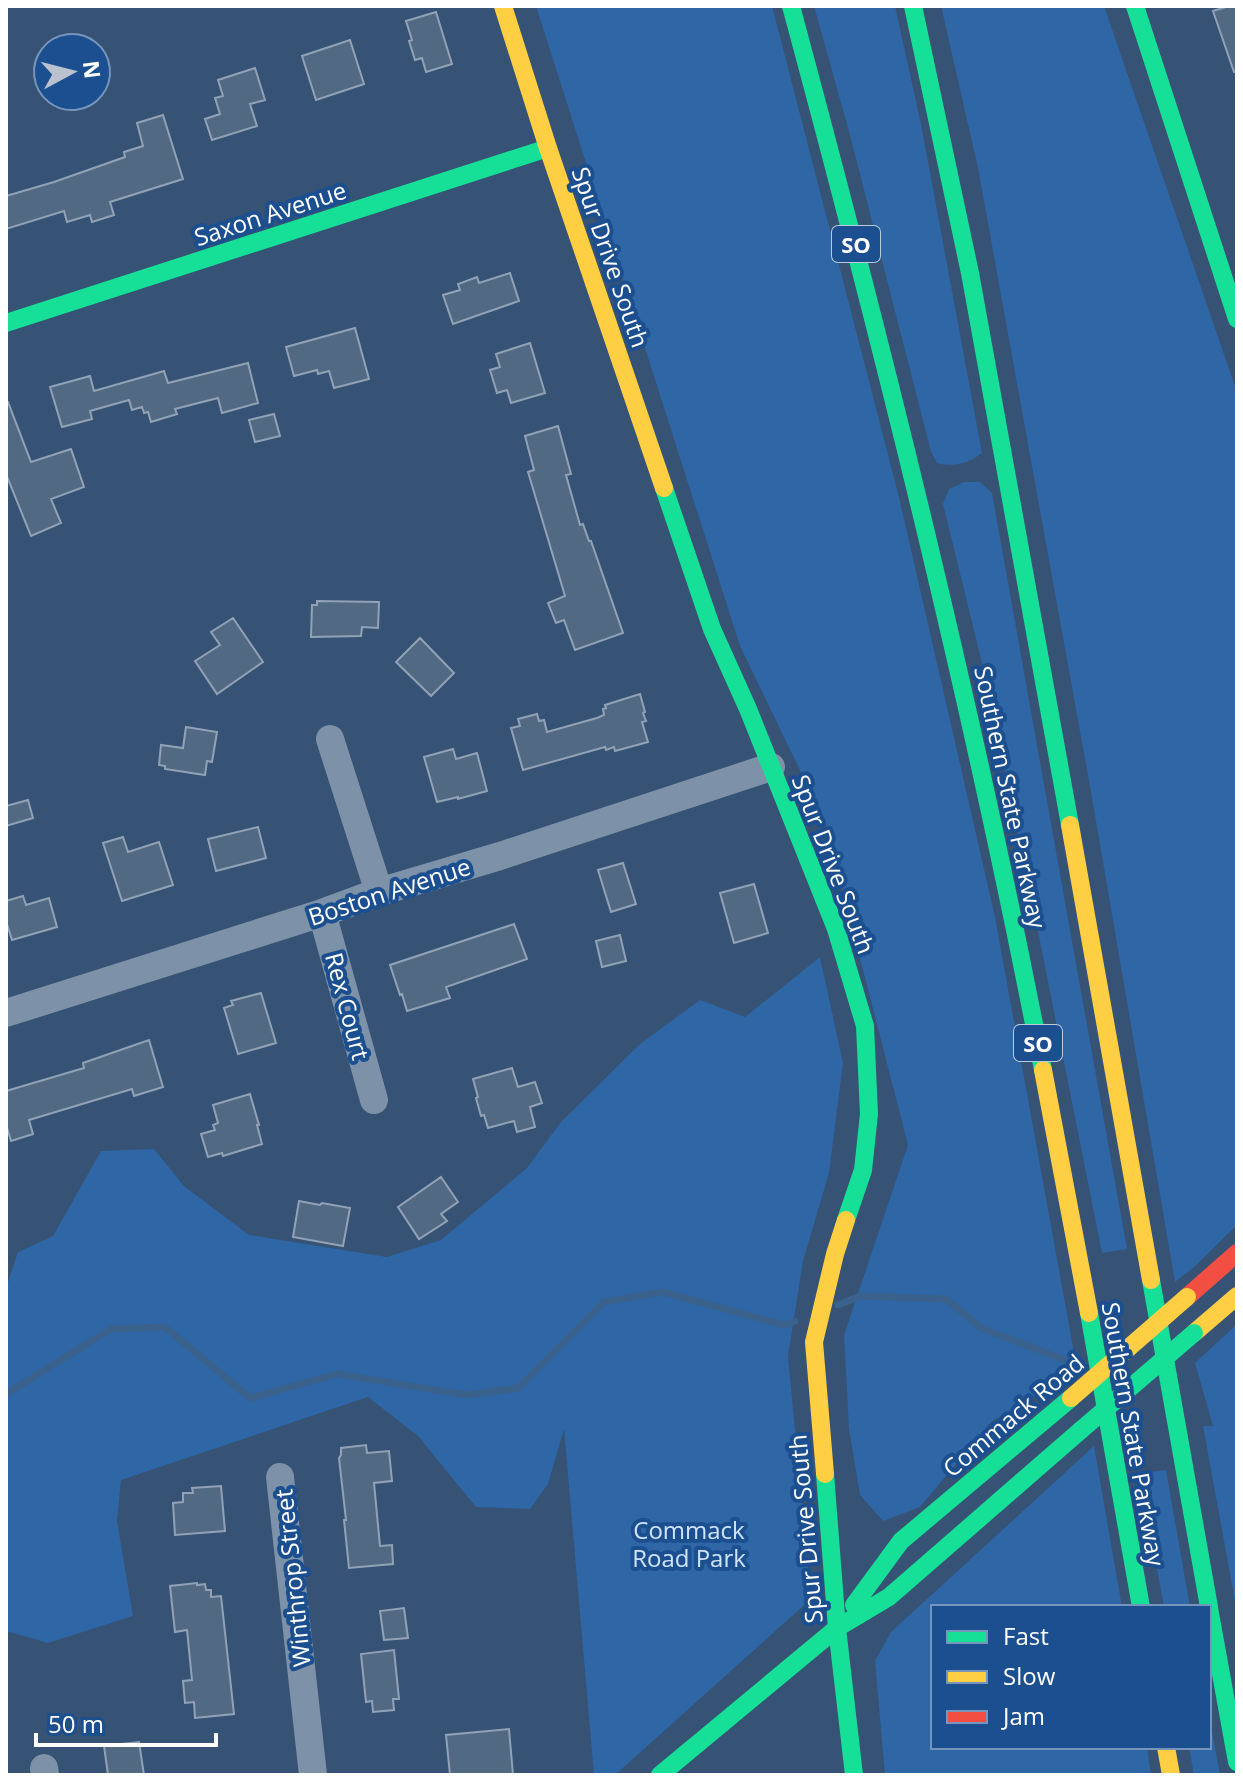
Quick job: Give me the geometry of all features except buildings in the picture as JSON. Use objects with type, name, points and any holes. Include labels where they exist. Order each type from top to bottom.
[{"type":"main road","name":"Spur Drive South","points":[[503,6],[548,148],[712,629],[748,709],[836,929],[865,1026],[869,1114],[863,1170],[835,1254],[814,1342],[837,1628],[854,1775]]},
{"type":"main road","name":"Southern State Parkway","points":[[791,6],[849,219],[974,735],[1026,982],[1141,1605]]},
{"type":"main road","name":"Southern State Parkway","points":[[913,6],[970,273],[1209,1605]]},
{"type":"main road","points":[[1135,6],[1237,319]]},
{"type":"main road","name":"Saxon Avenue","points":[[6,323],[548,148]]},
{"type":"main road","name":"Commack Road","points":[[837,1628],[901,1541],[1237,1253]]},
{"type":"main road","name":"Commack Road","points":[[660,1775],[837,1628],[889,1597],[1237,1296]]},
{"type":"main road","name":"Southern State Parkway","points":[[1211,1618],[1237,1762]]},
{"type":"main road","points":[[1166,1749],[1171,1775]]},
{"type":"street","points":[[330,739],[379,892]]},
{"type":"street","name":"Boston Avenue","points":[[6,1013],[771,767]]},
{"type":"street","name":"Rex Court","points":[[322,913],[374,1100]]},
{"type":"street","name":"Winthrop Street","points":[[280,1477],[313,1775]]},
{"type":"green space","points":[[536,6],[772,6],[899,497],[995,917],[1077,1369],[1066,1379],[991,1422],[920,1507],[883,1521],[860,1495],[849,1429],[844,1335],[908,1145],[825,822],[740,646]]},
{"type":"green space","points":[[814,6],[895,6],[921,124],[982,453],[966,462],[955,465],[937,463],[931,452]]},
{"type":"green space","points":[[941,6],[1104,6],[1237,392],[1237,1225],[1175,1282],[1091,792],[978,168]]},
{"type":"green space","points":[[964,482],[980,482],[992,493],[1127,1249],[1102,1253],[982,663],[943,504],[949,489]]},
{"type":"green space","name":"Commack Road Park","points":[[820,957],[843,1063],[829,1173],[803,1261],[788,1356],[811,1599],[615,1775],[594,1775],[564,1429],[548,1484],[530,1509],[476,1507],[418,1436],[368,1397],[121,1480],[117,1521],[133,1616],[48,1643],[6,1631],[6,1288],[18,1252],[53,1236],[101,1151],[154,1149],[184,1186],[249,1235],[387,1257],[441,1240],[527,1168],[561,1122],[640,1044],[700,1000],[745,1017]]},
{"type":"green space","points":[[1237,1324],[1237,1612],[1203,1426],[1213,1426],[1195,1363]]},
{"type":"green space","points":[[1094,1446],[1122,1605],[931,1605],[931,1749],[1147,1749],[1151,1775],[885,1775],[875,1661],[891,1632]]},
{"type":"green space","points":[[1166,1470],[1190,1605],[1164,1605],[1140,1473]]},
{"type":"green space","points":[[1211,1725],[1220,1775],[1194,1775],[1189,1749],[1211,1749]]},
{"type":"waterway","points":[[6,1394],[111,1329],[165,1327],[250,1398],[337,1374],[467,1395],[518,1388],[604,1302],[663,1292],[784,1325],[795,1321]]},
{"type":"waterway","points":[[838,1305],[860,1296],[946,1299],[981,1328],[1065,1360]]},
{"type":"traffic: fast","points":[[791,6],[927,536],[988,802],[1043,1070]]},
{"type":"traffic: fast","points":[[913,6],[970,273],[1070,825]]},
{"type":"traffic: fast","points":[[1135,6],[1237,319]]},
{"type":"traffic: fast","points":[[6,323],[548,148]]},
{"type":"traffic: fast","points":[[664,488],[712,629],[748,709],[836,929],[865,1026],[869,1114],[863,1170],[846,1220]]},
{"type":"traffic: fast","points":[[1151,1280],[1209,1605]]},
{"type":"traffic: fast","points":[[1089,1313],[1141,1605]]},
{"type":"traffic: fast","points":[[1081,1430],[1194,1333]]},
{"type":"traffic: fast","points":[[854,1605],[901,1541],[1071,1398]]},
{"type":"traffic: fast","points":[[660,1775],[837,1628],[889,1597],[1081,1430]]},
{"type":"traffic: fast","points":[[825,1474],[837,1628],[854,1775]]},
{"type":"traffic: fast","points":[[1211,1619],[1237,1762]]},
{"type":"traffic: slow","points":[[503,6],[664,488]]},
{"type":"traffic: slow","points":[[1070,825],[1151,1280]]},
{"type":"traffic: slow","points":[[1043,1070],[1089,1313]]},
{"type":"traffic: slow","points":[[825,1474],[814,1342],[846,1220]]},
{"type":"traffic: slow","points":[[1194,1333],[1237,1296]]},
{"type":"traffic: slow","points":[[1071,1398],[1187,1297]]},
{"type":"traffic: slow","points":[[1166,1749],[1171,1775]]},
{"type":"traffic: jam","points":[[1187,1297],[1237,1253]]}]
